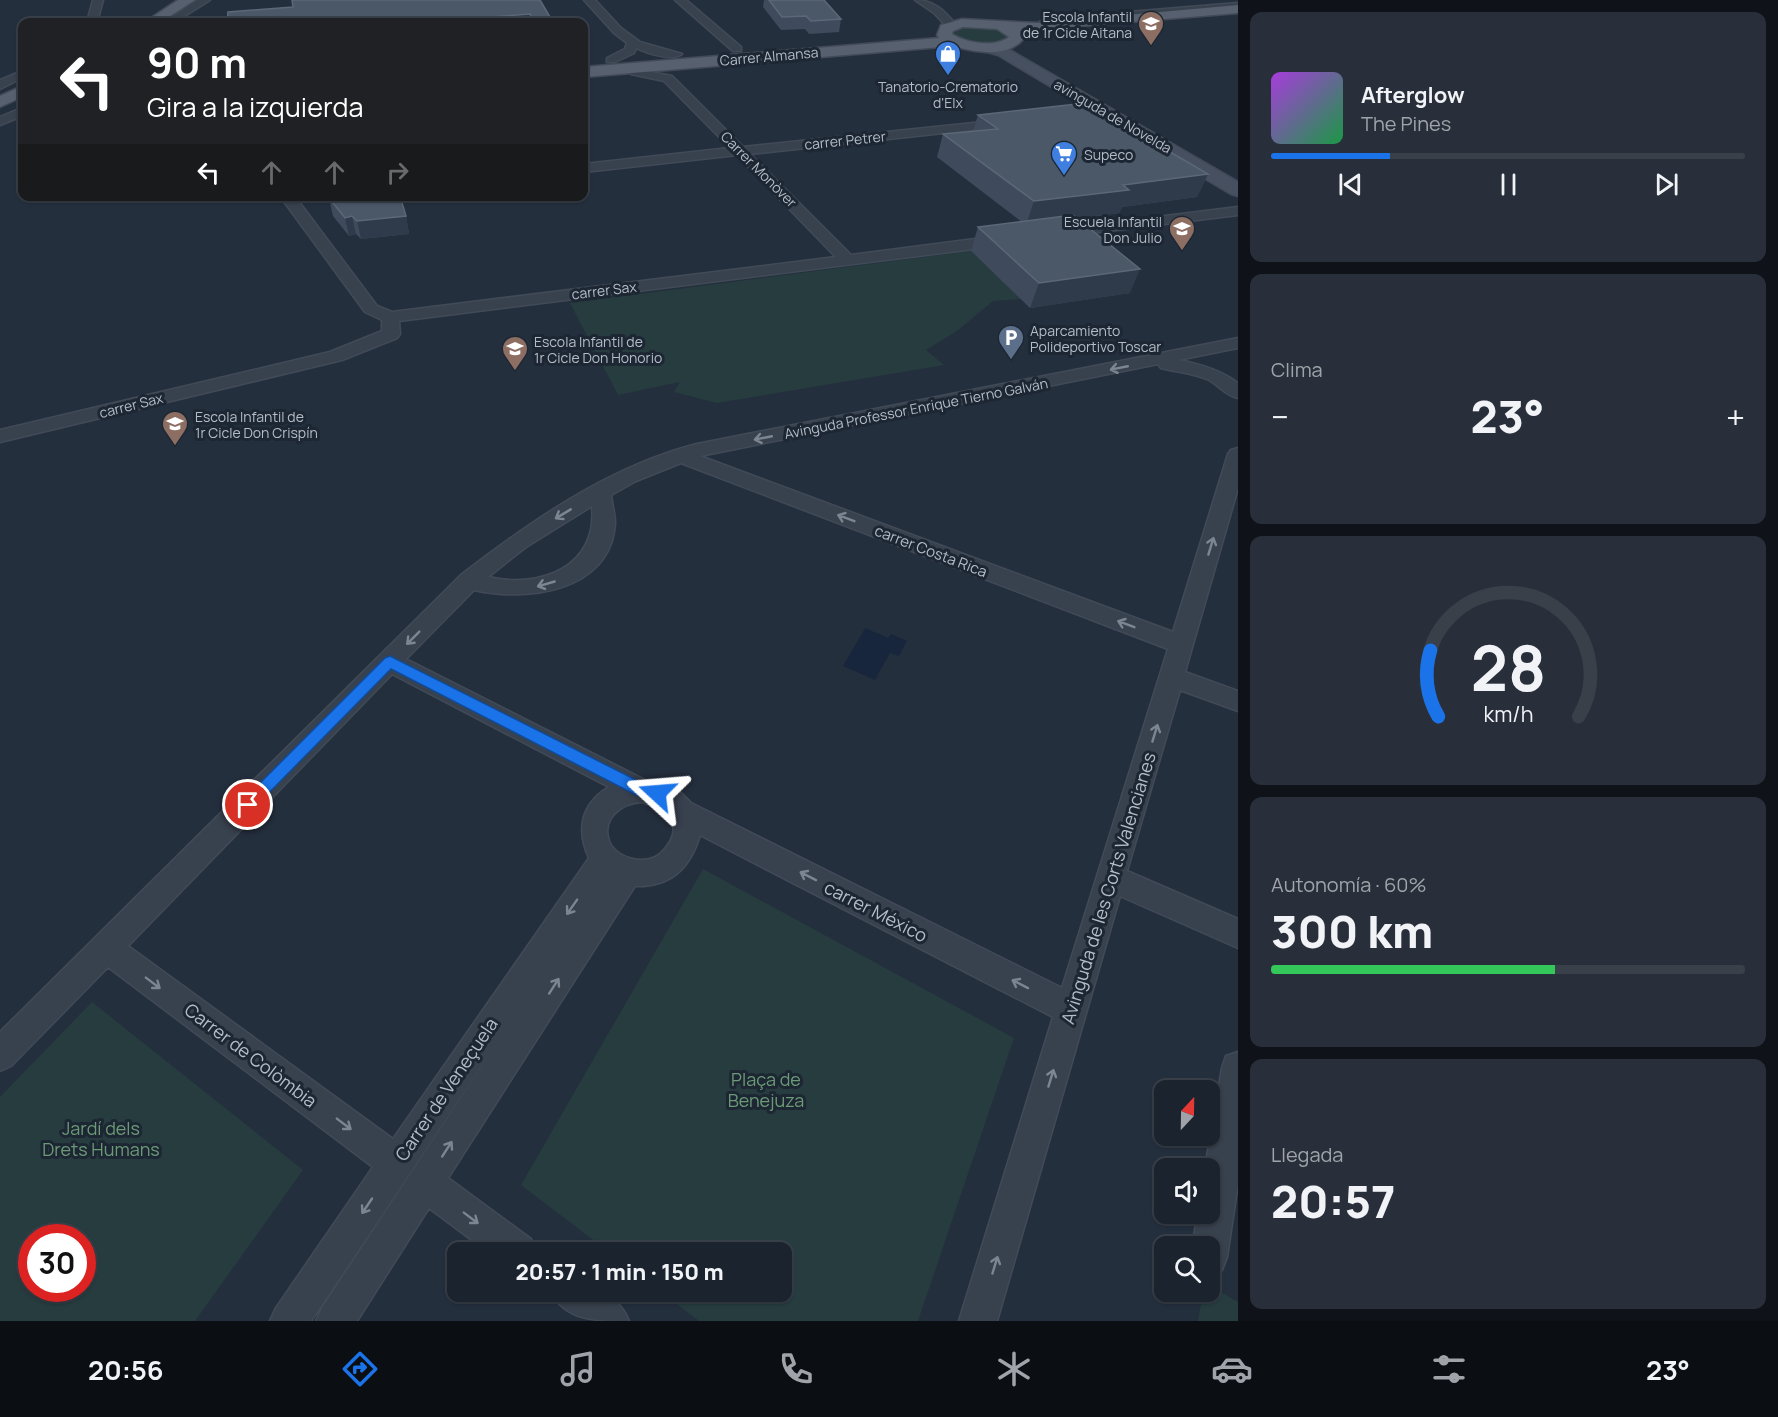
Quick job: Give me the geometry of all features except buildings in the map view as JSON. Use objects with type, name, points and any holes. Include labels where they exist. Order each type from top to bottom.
[{"type":"main road","points":[[138,18],[164,0]]},
{"type":"main road","points":[[159,18],[188,0]]},
{"type":"main road","points":[[949,33],[976,23],[1040,29],[1236,9]]},
{"type":"main road","points":[[1003,27],[1013,40]]},
{"type":"main road","points":[[949,33],[985,47],[1013,40],[1040,29]]},
{"type":"main road","name":"Carrer Almansa","points":[[588,67],[949,33]]},
{"type":"main road","name":"Carrer Almansa","points":[[588,72],[949,33]]},
{"type":"main road","name":"avinguda de Novelda","points":[[1013,40],[1017,50],[1238,178]]},
{"type":"main road","name":"avinguda de Novelda","points":[[985,47],[1002,52],[1238,190]]},
{"type":"main road","points":[[5,114],[18,96]]},
{"type":"street","points":[[93,18],[98,0]]},
{"type":"street","points":[[176,18],[205,0]]},
{"type":"street","points":[[590,0],[632,43],[650,51],[676,54]]},
{"type":"street","points":[[680,0],[737,49]]},
{"type":"street","points":[[920,0],[938,10],[976,23]]},
{"type":"street","points":[[938,10],[949,33]]},
{"type":"street","points":[[611,60],[630,51],[632,43]]},
{"type":"street","points":[[635,72],[668,78],[687,67]]},
{"type":"street","points":[[0,85],[18,76]]},
{"type":"street","name":"Carrer Monòver","points":[[668,78],[848,260]]},
{"type":"street","points":[[1082,114],[1106,112]]},
{"type":"street","name":"carrer Petrer","points":[[588,168],[1023,121]]},
{"type":"street","points":[[290,201],[371,309],[390,317]]},
{"type":"street","points":[[1048,235],[1238,211]]},
{"type":"street","name":"carrer Sax","points":[[0,436],[336,356],[392,334],[390,317],[1025,238]]},
{"type":"street","name":"Avinguda Professor Enrique Tierno Galván","points":[[0,1055],[469,581],[518,542],[565,512],[601,494],[629,476],[697,450],[1148,363],[1238,343]]},
{"type":"street","points":[[1148,363],[1184,366],[1205,372],[1221,379],[1238,393]]},
{"type":"street","name":"carrer Costa Rica","points":[[681,456],[1181,645]]},
{"type":"street","name":"Avinguda de les Corts Valencianes","points":[[978,1321],[1236,469]]},
{"type":"street","points":[[469,581],[489,588],[519,589],[545,586],[585,565],[598,548],[605,531],[606,514],[601,494]]},
{"type":"street","points":[[390,662],[642,790],[665,797],[680,811],[688,831],[683,851],[677,858],[654,871],[643,873],[617,865],[597,845],[594,829],[601,810],[618,795],[642,790]]},
{"type":"street","points":[[1172,677],[1238,701]]},
{"type":"street","name":"carrer México","points":[[680,811],[1072,1010]]},
{"type":"street","name":"Carrer de Veneçuela","points":[[289,1321],[396,1163],[617,865]]},
{"type":"street","name":"Carrer de Veneçuela","points":[[335,1321],[424,1184],[617,865]]},
{"type":"street","points":[[1111,878],[1238,934]]},
{"type":"street","name":"Carrer de Colòmbia","points":[[106,948],[396,1163]]},
{"type":"street","points":[[1212,1236],[1238,1068]]},
{"type":"street","points":[[424,1184],[504,1242]]},
{"type":"street","points":[[584,1302],[610,1321]]},
{"type":"green space","points":[[960,26],[997,29],[1006,37],[994,43],[978,44],[963,40],[951,33]]},
{"type":"green space","points":[[971,251],[1022,299],[993,301],[957,331],[926,350],[944,365],[717,403],[674,392],[680,382],[618,395],[570,303]]},
{"type":"green space","name":"Plaça de Benejuza","points":[[703,869],[1014,1038],[918,1321],[699,1321],[674,1302],[792,1302],[792,1242],[596,1242],[521,1185]]},
{"type":"green space","name":"Jardí dels Drets Humans","points":[[92,1002],[303,1170],[195,1321],[0,1321],[0,1097]]},
{"type":"green space","points":[[1220,1291],[1238,1302],[1238,1321],[1198,1321],[1201,1302],[1220,1302]]},
{"type":"water","points":[[865,628],[888,638],[891,634],[907,641],[899,656],[890,653],[875,680],[843,666]]},
{"type":"place","name":"Escola Infantil de 1r Cicle Aitana","points":[[1151,47]]},
{"type":"place","name":"Tanatorio-Crematorio d'Elx","points":[[948,77]]},
{"type":"place","name":"Supeco","points":[[1064,177]]},
{"type":"place","name":"Escuela Infantil Don Julio","points":[[1182,252]]},
{"type":"place","name":"Aparcamiento Polideportivo Toscar","points":[[1011,361]]},
{"type":"place","name":"Escola Infantil de 1r Cicle Don Honorio","points":[[515,372]]},
{"type":"place","name":"Escola Infantil de 1r Cicle Don Crispín","points":[[175,447]]},
{"type":"route","points":[[248,805],[390,662],[642,790],[657,793]]}]
